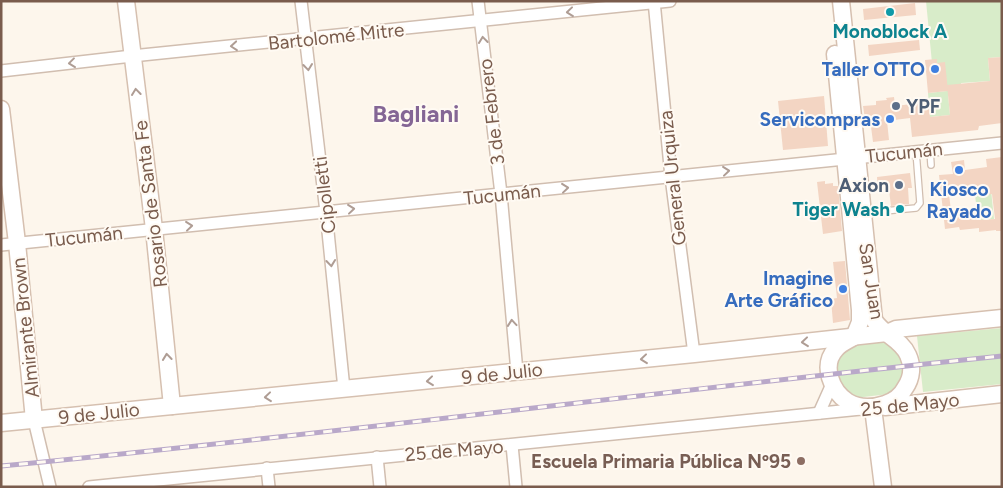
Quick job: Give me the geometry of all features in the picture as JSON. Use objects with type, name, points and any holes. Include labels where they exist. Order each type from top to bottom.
[{"type":"street","name":"Rosario de Santa Fe","points":[[126,1],[154,230],[172,406]]},
{"type":"street","name":"Cipolletti","points":[[301,1],[326,212],[344,389]]},
{"type":"street","name":"3 de Febrero","points":[[478,1],[501,194],[517,372]]},
{"type":"street","name":"Bartolomé Mitre","points":[[1,71],[670,1]]},
{"type":"street","name":"San Juan","points":[[830,1],[852,158],[864,222],[874,320],[878,327],[902,345],[912,365],[911,375],[906,388],[898,398],[890,403],[873,408]]},
{"type":"street","name":"San Juan","points":[[832,384],[829,373],[830,358],[836,349],[854,337],[860,322],[852,158],[841,1]]},
{"type":"street","name":"General Urquiza","points":[[654,2],[671,177],[694,354]]},
{"type":"street","name":"Almirante Brown","points":[[1,109],[9,244],[34,420],[50,487]]},
{"type":"street","name":"Tucumán","points":[[9,244],[1002,143]]},
{"type":"street","name":"9 de Julio","points":[[1,423],[694,354],[854,337],[887,333],[896,329],[1002,318]]},
{"type":"street","points":[[819,413],[832,384],[848,402],[857,406],[873,408],[883,487]]},
{"type":"street","name":"25 de Mayo","points":[[89,487],[163,482],[267,468],[512,445],[1002,394]]},
{"type":"street","points":[[512,445],[516,487]]},
{"type":"street","points":[[377,457],[380,487]]},
{"type":"street","points":[[267,468],[269,487]]},
{"type":"lane","points":[[930,150],[931,165]]},
{"type":"lane","points":[[864,222],[874,212],[916,208],[920,203],[916,151]]},
{"type":"green space","points":[[926,1],[1002,1],[1002,57],[988,58],[990,81],[961,83],[962,92],[948,94],[950,115],[930,117],[928,93],[947,91],[932,63]]},
{"type":"green space","points":[[991,190],[994,219],[978,220],[975,195],[984,195]]},
{"type":"green space","points":[[1002,328],[1002,384],[923,392],[917,336]]},
{"type":"green space","points":[[884,342],[892,347],[902,359],[902,373],[895,387],[889,394],[855,398],[848,394],[837,381],[836,366],[840,356],[847,348],[853,345]]},
{"type":"building","name":"Monoblock A","points":[[915,3],[916,15],[864,20],[863,9]]},
{"type":"building","points":[[919,40],[920,50],[869,56],[868,45]]},
{"type":"building","points":[[1002,57],[1002,123],[979,126],[978,130],[912,137],[910,118],[887,121],[889,140],[873,142],[870,119],[865,119],[863,106],[876,105],[876,101],[894,97],[895,106],[929,102],[930,117],[950,115],[947,85],[990,81],[988,58]]},
{"type":"building","points":[[937,59],[937,63],[945,62],[948,91],[928,93],[925,60]]},
{"type":"building","points":[[824,96],[828,146],[783,150],[778,101]]},
{"type":"building","points":[[1002,157],[1002,231],[979,232],[979,228],[960,230],[959,227],[945,229],[939,175],[953,174],[951,162],[964,160],[965,170],[987,167],[986,159]],"holes":[[[974,191],[975,195],[992,194],[995,219],[978,220],[977,214],[954,217],[953,211],[951,211],[949,194]]]},
{"type":"building","points":[[910,173],[912,188],[908,188],[909,204],[891,206],[889,190],[878,191],[877,177]]},
{"type":"building","points":[[825,181],[825,184],[833,183],[833,186],[838,186],[842,231],[823,234],[817,182]]},
{"type":"building","points":[[845,261],[850,320],[833,323],[831,299],[837,298],[833,262]]},
{"type":"railway","points":[[1,466],[1002,356]]},
{"type":"place","name":"Monoblock A","points":[[890,12]]},
{"type":"place","name":"Taller OTTO","points":[[935,69]]},
{"type":"place","name":"YPF","points":[[896,106]]},
{"type":"place","name":"Servicompras","points":[[890,119]]},
{"type":"place","name":"Kiosco Rayado","points":[[959,170]]},
{"type":"place","name":"Axion","points":[[899,185]]},
{"type":"place","name":"Tiger Wash","points":[[900,209]]},
{"type":"place","name":"Imagine Arte Gráfico","points":[[843,289]]},
{"type":"place","name":"Escuela Primaria Pública Nº95","points":[[801,461]]},
{"type":"district","name":"Bagliani","points":[[416,114]]}]
